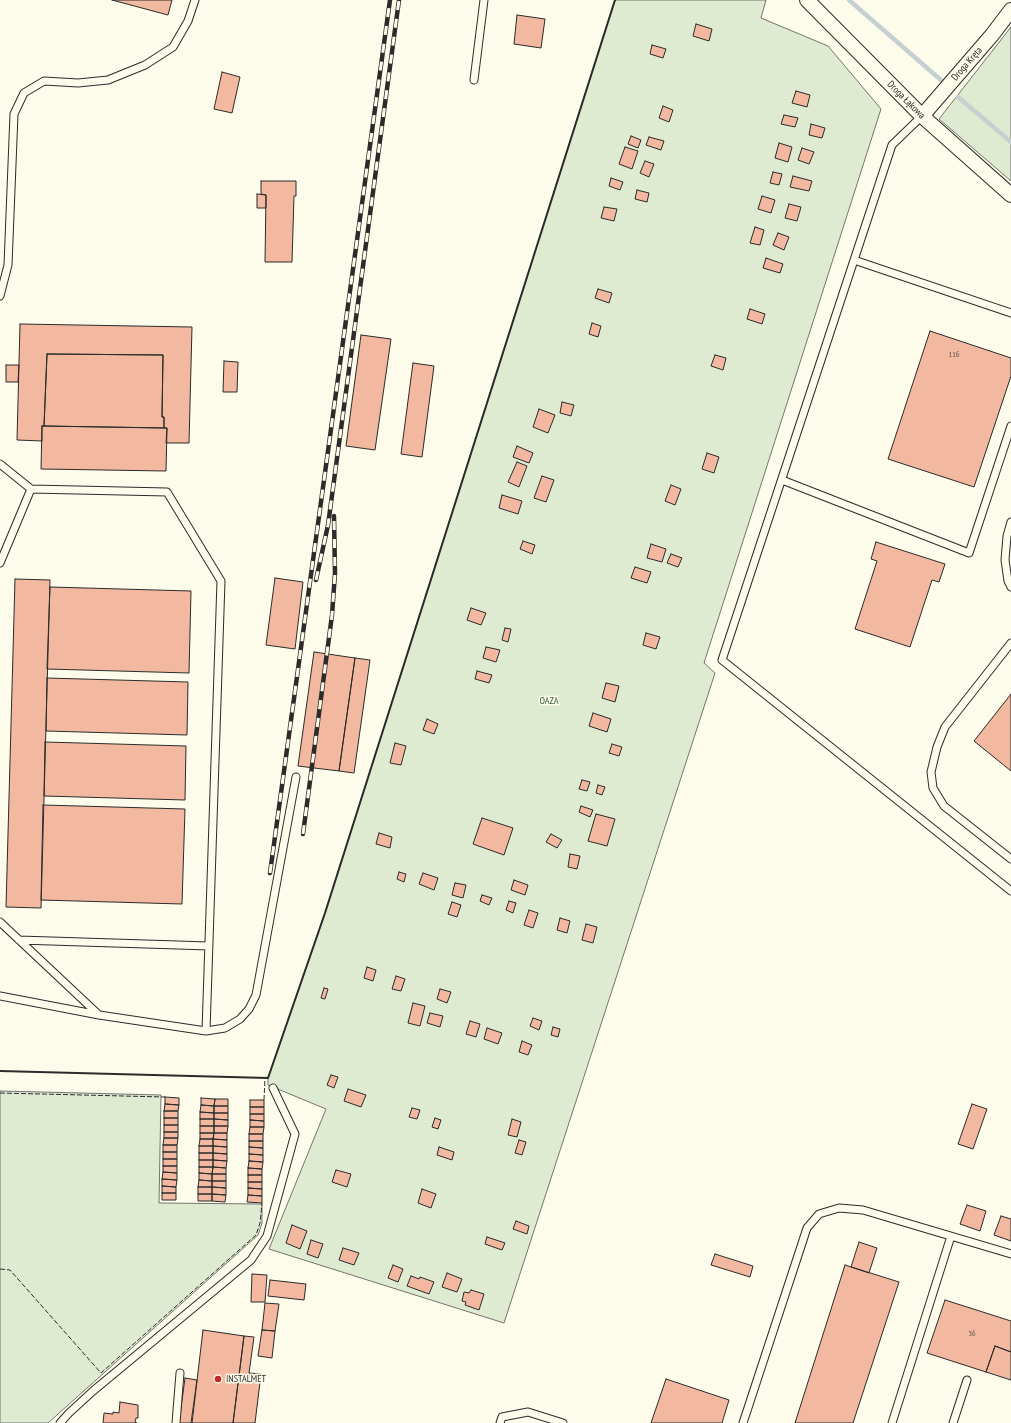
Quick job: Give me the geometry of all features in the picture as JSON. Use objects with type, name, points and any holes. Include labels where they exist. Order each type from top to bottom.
[{"type":"street","name":"Droga Łąkowa","points":[[807,0],[922,116],[1011,195]]},
{"type":"street","name":"Droga Kręta","points":[[922,116],[992,35],[1011,10]]},
{"type":"lane","points":[[0,296],[8,265],[14,114],[24,93],[44,81],[78,83],[108,80],[145,65],[173,47],[188,21],[194,0]]},
{"type":"lane","points":[[474,80],[484,0]]},
{"type":"lane","points":[[922,116],[892,145],[722,660],[1011,891]]},
{"type":"lane","points":[[854,260],[1011,313]]},
{"type":"lane","points":[[782,480],[969,553],[1011,426]]},
{"type":"lane","points":[[0,464],[31,489],[167,492],[221,581],[206,1031]]},
{"type":"lane","points":[[0,563],[31,489]]},
{"type":"lane","points":[[1011,522],[1007,536],[1005,560],[1008,581],[1011,586]]},
{"type":"lane","points":[[1011,643],[945,727],[937,747],[931,772],[933,788],[944,806],[1011,859]]},
{"type":"lane","points":[[0,996],[99,1015],[206,1031],[225,1028],[240,1019],[249,1009],[256,995],[296,777]]},
{"type":"lane","points":[[0,922],[99,1015]]},
{"type":"lane","points":[[19,940],[209,946]]},
{"type":"lane","points":[[60,1423],[93,1391],[251,1260],[266,1236],[295,1134],[273,1088]]},
{"type":"lane","points":[[743,1423],[807,1228],[819,1214],[839,1208],[863,1210],[1011,1254]]},
{"type":"lane","points":[[892,1423],[951,1236]]},
{"type":"lane","points":[[176,1423],[180,1373]]},
{"type":"lane","points":[[953,1423],[967,1380]]},
{"type":"lane","points":[[500,1423],[502,1417],[528,1412],[563,1423]]},
{"type":"green space","name":"OAZA","points":[[615,0],[766,0],[761,18],[828,46],[881,109],[704,663],[715,673],[504,1323],[269,1249],[326,1109],[268,1085],[268,1078],[325,913]]},
{"type":"green space","points":[[1011,27],[1011,181],[939,119]]},
{"type":"green space","points":[[0,1091],[161,1095],[159,1203],[262,1204],[262,1223],[258,1235],[48,1423],[0,1423]]},
{"type":"building","points":[[112,0],[172,0],[168,15]]},
{"type":"building","points":[[517,15],[545,19],[541,48],[514,44]]},
{"type":"building","points":[[696,24],[712,29],[709,41],[693,36]]},
{"type":"building","points":[[652,45],[666,49],[663,58],[650,54]]},
{"type":"building","points":[[222,72],[240,77],[232,113],[214,109]]},
{"type":"building","points":[[796,91],[810,95],[807,107],[792,103]]},
{"type":"building","points":[[663,106],[673,110],[669,122],[659,118]]},
{"type":"building","points":[[784,115],[798,118],[795,127],[781,124]]},
{"type":"building","points":[[811,124],[825,128],[822,138],[809,135]]},
{"type":"building","points":[[631,136],[641,140],[638,148],[628,144]]},
{"type":"building","points":[[649,137],[664,141],[661,150],[646,145]]},
{"type":"building","points":[[779,143],[792,147],[788,162],[775,158]]},
{"type":"building","points":[[625,147],[638,151],[632,169],[619,164]]},
{"type":"building","points":[[802,148],[814,152],[809,164],[798,160]]},
{"type":"building","points":[[645,161],[654,164],[649,177],[640,173]]},
{"type":"building","points":[[773,172],[782,174],[779,185],[770,183]]},
{"type":"building","points":[[793,176],[812,181],[809,191],[790,187]]},
{"type":"building","points":[[611,178],[623,182],[620,190],[609,186]]},
{"type":"building","points":[[261,181],[296,181],[296,196],[294,196],[292,262],[265,262],[266,195],[261,194]]},
{"type":"building","points":[[637,190],[649,193],[647,202],[635,199]]},
{"type":"building","points":[[257,194],[266,195],[266,208],[257,208]]},
{"type":"building","points":[[762,196],[775,200],[771,213],[758,209]]},
{"type":"building","points":[[789,204],[801,207],[797,221],[785,218]]},
{"type":"building","points":[[604,207],[617,209],[614,221],[601,218]]},
{"type":"building","points":[[755,227],[764,230],[760,245],[750,243]]},
{"type":"building","points":[[778,233],[789,237],[784,250],[773,245]]},
{"type":"building","points":[[766,258],[783,264],[780,273],[763,268]]},
{"type":"building","points":[[598,289],[612,293],[609,303],[595,298]]},
{"type":"building","points":[[750,309],[765,314],[762,324],[747,319]]},
{"type":"building","points":[[592,323],[601,326],[598,337],[589,334]]},
{"type":"building","points":[[20,324],[192,327],[189,443],[166,443],[167,428],[164,428],[164,417],[162,417],[163,355],[47,354],[42,441],[17,440]]},
{"type":"building","points":[[930,331],[1011,358],[1011,376],[974,487],[888,459]]},
{"type":"building","points":[[361,335],[391,339],[375,450],[346,446]]},
{"type":"building","points":[[47,354],[163,355],[162,417],[164,417],[164,428],[44,426]]},
{"type":"building","points":[[715,355],[726,358],[723,370],[711,366]]},
{"type":"building","points":[[224,361],[238,362],[237,392],[223,392]]},
{"type":"building","points":[[413,363],[434,366],[422,457],[401,454]]},
{"type":"building","points":[[6,365],[19,365],[18,382],[6,382]]},
{"type":"building","points":[[562,402],[574,405],[571,416],[560,413]]},
{"type":"building","points":[[539,409],[555,415],[548,433],[533,427]]},
{"type":"building","points":[[42,426],[167,428],[166,471],[41,469]]},
{"type":"building","points":[[517,446],[533,453],[529,463],[513,457]]},
{"type":"building","points":[[707,453],[719,457],[714,473],[702,469]]},
{"type":"building","points":[[517,462],[527,466],[519,487],[508,482]]},
{"type":"building","points":[[542,476],[554,480],[546,502],[534,498]]},
{"type":"building","points":[[671,485],[681,489],[675,505],[665,501]]},
{"type":"building","points":[[502,495],[522,501],[518,514],[499,508]]},
{"type":"building","points":[[523,541],[535,545],[532,554],[520,549]]},
{"type":"building","points":[[876,542],[945,564],[939,582],[932,580],[910,647],[855,629],[877,561],[871,559]]},
{"type":"building","points":[[651,544],[666,549],[662,562],[647,558]]},
{"type":"building","points":[[671,554],[682,558],[678,567],[667,563]]},
{"type":"building","points":[[635,567],[651,572],[647,583],[631,578]]},
{"type":"building","points":[[275,578],[303,582],[295,649],[266,645]]},
{"type":"building","points":[[15,579],[50,580],[41,908],[6,907]]},
{"type":"building","points":[[50,587],[191,591],[189,673],[47,669]]},
{"type":"building","points":[[471,608],[486,613],[481,625],[467,620]]},
{"type":"building","points":[[505,628],[511,629],[508,642],[502,640]]},
{"type":"building","points":[[646,633],[660,637],[656,649],[643,645]]},
{"type":"building","points":[[486,647],[500,650],[496,662],[483,658]]},
{"type":"building","points":[[314,652],[355,658],[339,771],[298,766]]},
{"type":"building","points":[[355,658],[370,660],[354,773],[339,771]]},
{"type":"building","points":[[477,671],[492,675],[489,683],[475,679]]},
{"type":"building","points":[[47,678],[188,682],[187,735],[46,731]]},
{"type":"building","points":[[606,683],[619,686],[615,702],[602,698]]},
{"type":"building","points":[[1011,694],[1011,771],[974,741]]},
{"type":"building","points":[[593,713],[611,719],[607,732],[589,726]]},
{"type":"building","points":[[427,719],[438,724],[434,734],[423,730]]},
{"type":"building","points":[[45,742],[186,746],[185,800],[44,796]]},
{"type":"building","points":[[395,743],[406,746],[401,765],[390,763]]},
{"type":"building","points":[[612,744],[622,747],[619,756],[609,753]]},
{"type":"building","points":[[582,780],[590,782],[587,791],[579,789]]},
{"type":"building","points":[[598,785],[605,787],[602,795],[596,793]]},
{"type":"building","points":[[43,805],[185,809],[182,904],[41,900]]},
{"type":"building","points":[[581,806],[593,810],[590,817],[579,812]]},
{"type":"building","points":[[596,814],[615,819],[607,846],[588,841]]},
{"type":"building","points":[[482,818],[513,828],[504,855],[473,844]]},
{"type":"building","points":[[379,833],[392,837],[390,848],[376,844]]},
{"type":"building","points":[[551,834],[562,840],[557,848],[546,842]]},
{"type":"building","points":[[570,854],[580,856],[577,869],[568,867]]},
{"type":"building","points":[[399,872],[406,874],[404,882],[397,879]]},
{"type":"building","points":[[423,873],[438,878],[434,890],[419,884]]},
{"type":"building","points":[[514,880],[528,885],[525,895],[511,890]]},
{"type":"building","points":[[455,883],[466,885],[463,898],[452,895]]},
{"type":"building","points":[[482,895],[492,898],[489,905],[480,901]]},
{"type":"building","points":[[509,901],[516,903],[513,913],[506,910]]},
{"type":"building","points":[[452,902],[461,905],[457,917],[448,914]]},
{"type":"building","points":[[529,910],[538,913],[533,928],[524,925]]},
{"type":"building","points":[[560,918],[570,921],[567,933],[557,930]]},
{"type":"building","points":[[586,924],[597,927],[593,943],[582,940]]},
{"type":"building","points":[[367,967],[376,970],[373,981],[364,978]]},
{"type":"building","points":[[396,976],[405,979],[401,991],[392,989]]},
{"type":"building","points":[[324,988],[328,989],[325,999],[321,998]]},
{"type":"building","points":[[440,989],[451,992],[447,1003],[437,999]]},
{"type":"building","points":[[413,1003],[425,1006],[420,1026],[408,1023]]},
{"type":"building","points":[[430,1013],[443,1016],[440,1027],[427,1023]]},
{"type":"building","points":[[533,1018],[542,1021],[539,1030],[530,1026]]},
{"type":"building","points":[[470,1021],[480,1024],[476,1037],[466,1034]]},
{"type":"building","points":[[553,1027],[560,1029],[558,1037],[551,1035]]},
{"type":"building","points":[[487,1028],[502,1033],[498,1044],[484,1039]]},
{"type":"building","points":[[522,1041],[532,1045],[528,1055],[519,1052]]},
{"type":"building","points":[[331,1075],[338,1077],[334,1088],[327,1085]]},
{"type":"building","points":[[348,1089],[366,1095],[361,1107],[344,1101]]},
{"type":"building","points":[[165,1097],[179,1098],[179,1105],[165,1104]]},
{"type":"building","points":[[201,1098],[215,1099],[214,1106],[201,1105]]},
{"type":"building","points":[[215,1099],[228,1099],[228,1106],[214,1106]]},
{"type":"building","points":[[250,1100],[264,1100],[264,1107],[250,1107]]},
{"type":"building","points":[[165,1104],[179,1105],[178,1111],[164,1111]]},
{"type":"building","points":[[972,1104],[987,1109],[973,1149],[958,1144]]},
{"type":"building","points":[[201,1105],[214,1106],[214,1113],[200,1112]]},
{"type":"building","points":[[214,1106],[228,1106],[228,1113],[214,1113]]},
{"type":"building","points":[[250,1107],[264,1107],[264,1114],[250,1114]]},
{"type":"building","points":[[412,1108],[420,1110],[417,1119],[409,1117]]},
{"type":"building","points":[[164,1111],[178,1111],[178,1118],[164,1118]]},
{"type":"building","points":[[200,1112],[214,1113],[214,1119],[200,1119]]},
{"type":"building","points":[[214,1113],[228,1113],[228,1120],[214,1119]]},
{"type":"building","points":[[250,1114],[264,1114],[264,1121],[250,1120]]},
{"type":"building","points":[[164,1118],[178,1118],[178,1125],[164,1125]]},
{"type":"building","points":[[435,1118],[441,1120],[438,1129],[432,1127]]},
{"type":"building","points":[[200,1119],[214,1119],[214,1126],[200,1126]]},
{"type":"building","points":[[214,1119],[228,1120],[228,1126],[214,1126]]},
{"type":"building","points":[[512,1119],[521,1122],[517,1137],[508,1135]]},
{"type":"building","points":[[250,1120],[264,1121],[264,1127],[250,1127]]},
{"type":"building","points":[[164,1125],[178,1125],[178,1132],[164,1132]]},
{"type":"building","points":[[200,1126],[214,1126],[214,1133],[200,1133]]},
{"type":"building","points":[[214,1126],[228,1126],[227,1133],[214,1133]]},
{"type":"building","points":[[250,1127],[264,1127],[263,1134],[249,1134]]},
{"type":"building","points":[[164,1132],[178,1132],[178,1138],[164,1138]]},
{"type":"building","points":[[200,1133],[214,1133],[213,1139],[200,1139]]},
{"type":"building","points":[[214,1133],[227,1133],[227,1140],[213,1139]]},
{"type":"building","points":[[249,1134],[263,1134],[263,1141],[249,1141]]},
{"type":"building","points":[[164,1138],[178,1138],[177,1145],[163,1145]]},
{"type":"building","points":[[200,1139],[213,1139],[213,1146],[199,1146]]},
{"type":"building","points":[[213,1139],[227,1140],[227,1147],[213,1146]]},
{"type":"building","points":[[519,1140],[526,1142],[522,1155],[515,1153]]},
{"type":"building","points":[[249,1141],[263,1141],[263,1148],[249,1147]]},
{"type":"building","points":[[163,1145],[177,1145],[177,1152],[163,1152]]},
{"type":"building","points":[[199,1146],[213,1146],[213,1153],[199,1153]]},
{"type":"building","points":[[213,1146],[227,1147],[227,1154],[213,1153]]},
{"type":"building","points":[[249,1147],[263,1148],[263,1155],[249,1154]]},
{"type":"building","points":[[439,1147],[454,1152],[452,1160],[437,1155]]},
{"type":"building","points":[[163,1152],[177,1152],[177,1159],[163,1159]]},
{"type":"building","points":[[199,1153],[213,1153],[213,1160],[199,1160]]},
{"type":"building","points":[[213,1153],[227,1154],[227,1161],[213,1160]]},
{"type":"building","points":[[249,1154],[263,1155],[263,1162],[249,1161]]},
{"type":"building","points":[[163,1159],[177,1159],[177,1166],[163,1166]]},
{"type":"building","points":[[199,1160],[213,1160],[213,1167],[199,1167]]},
{"type":"building","points":[[213,1160],[227,1161],[226,1168],[213,1167]]},
{"type":"building","points":[[249,1161],[263,1162],[262,1169],[248,1168]]},
{"type":"building","points":[[163,1166],[177,1166],[177,1173],[163,1172]]},
{"type":"building","points":[[199,1167],[213,1167],[212,1174],[199,1173]]},
{"type":"building","points":[[213,1167],[226,1168],[226,1174],[212,1174]]},
{"type":"building","points":[[248,1168],[262,1169],[262,1175],[248,1175]]},
{"type":"building","points":[[336,1170],[351,1174],[347,1187],[332,1182]]},
{"type":"building","points":[[163,1172],[177,1173],[177,1180],[162,1179]]},
{"type":"building","points":[[199,1173],[212,1174],[212,1181],[199,1180]]},
{"type":"building","points":[[212,1174],[226,1174],[226,1181],[212,1181]]},
{"type":"building","points":[[248,1175],[262,1175],[262,1182],[248,1182]]},
{"type":"building","points":[[162,1179],[177,1180],[176,1187],[162,1186]]},
{"type":"building","points":[[199,1180],[212,1181],[212,1187],[198,1187]]},
{"type":"building","points":[[212,1181],[226,1181],[226,1188],[212,1187]]},
{"type":"building","points":[[248,1182],[262,1182],[262,1189],[248,1188]]},
{"type":"building","points":[[162,1186],[176,1187],[176,1193],[162,1193]]},
{"type":"building","points":[[198,1187],[212,1187],[212,1194],[198,1194]]},
{"type":"building","points":[[212,1187],[226,1188],[226,1195],[212,1194]]},
{"type":"building","points":[[248,1188],[262,1189],[262,1196],[248,1195]]},
{"type":"building","points":[[422,1189],[436,1194],[431,1208],[418,1203]]},
{"type":"building","points":[[162,1193],[176,1193],[176,1200],[162,1200]]},
{"type":"building","points":[[198,1194],[212,1194],[212,1201],[198,1201]]},
{"type":"building","points":[[212,1194],[226,1195],[225,1202],[212,1201]]},
{"type":"building","points":[[248,1195],[262,1196],[262,1203],[247,1202]]},
{"type":"building","points":[[967,1205],[986,1211],[980,1231],[960,1224]]},
{"type":"building","points":[[1001,1216],[1011,1219],[1011,1241],[994,1235]]},
{"type":"building","points":[[516,1221],[529,1226],[527,1234],[513,1229]]},
{"type":"building","points":[[292,1225],[307,1231],[300,1249],[286,1243]]},
{"type":"building","points":[[487,1237],[505,1243],[502,1250],[485,1244]]},
{"type":"building","points":[[311,1240],[323,1244],[318,1258],[307,1254]]},
{"type":"building","points":[[859,1242],[877,1248],[869,1273],[851,1267]]},
{"type":"building","points":[[343,1248],[359,1253],[354,1265],[339,1260]]},
{"type":"building","points":[[715,1254],[753,1266],[750,1277],[711,1265]]},
{"type":"building","points":[[393,1265],[403,1269],[398,1282],[388,1278]]},
{"type":"building","points":[[845,1265],[899,1282],[853,1423],[795,1423]]},
{"type":"building","points":[[447,1273],[462,1279],[457,1292],[442,1287]]},
{"type":"building","points":[[252,1274],[267,1275],[265,1302],[251,1302]]},
{"type":"building","points":[[411,1276],[419,1279],[420,1277],[434,1282],[429,1294],[407,1286]]},
{"type":"building","points":[[270,1280],[306,1284],[304,1300],[268,1296]]},
{"type":"building","points":[[471,1290],[484,1294],[479,1310],[465,1305],[466,1302],[462,1301],[464,1292],[469,1293]]},
{"type":"building","points":[[945,1300],[1011,1321],[1011,1352],[995,1346],[986,1372],[927,1353]]},
{"type":"building","points":[[265,1303],[279,1304],[275,1331],[262,1330]]},
{"type":"building","name":"INSTALMET","points":[[203,1330],[244,1336],[233,1423],[192,1423]]},
{"type":"building","points":[[262,1330],[275,1331],[272,1358],[258,1356]]},
{"type":"building","points":[[244,1336],[254,1337],[249,1373],[261,1374],[255,1423],[233,1423]]},
{"type":"building","points":[[995,1346],[1011,1352],[1011,1380],[986,1372]]},
{"type":"building","points":[[185,1378],[197,1380],[191,1423],[179,1423]]},
{"type":"building","points":[[666,1379],[729,1400],[722,1423],[651,1423]]},
{"type":"building","points":[[120,1402],[138,1405],[138,1418],[136,1418],[135,1422],[137,1423],[103,1423],[104,1413],[119,1413]]},
{"type":"waterway","points":[[849,0],[942,81]]},
{"type":"waterway","points":[[958,97],[1011,142]]},
{"type":"railway","points":[[270,873],[390,0]]},
{"type":"railway","points":[[316,580],[328,525],[399,0]]},
{"type":"railway","points":[[303,834],[332,615],[335,573],[334,516]]},
{"type":"fence","points":[[264,1100],[265,1078]]},
{"type":"fence","points":[[0,1093],[165,1097]]},
{"type":"fence","points":[[0,1269],[10,1270],[101,1373],[256,1235],[260,1223],[262,1203]]},
{"type":"wall","points":[[0,1071],[268,1078],[325,913],[615,0]]},
{"type":"place","name":"INSTALMET","points":[[218,1379]]}]
